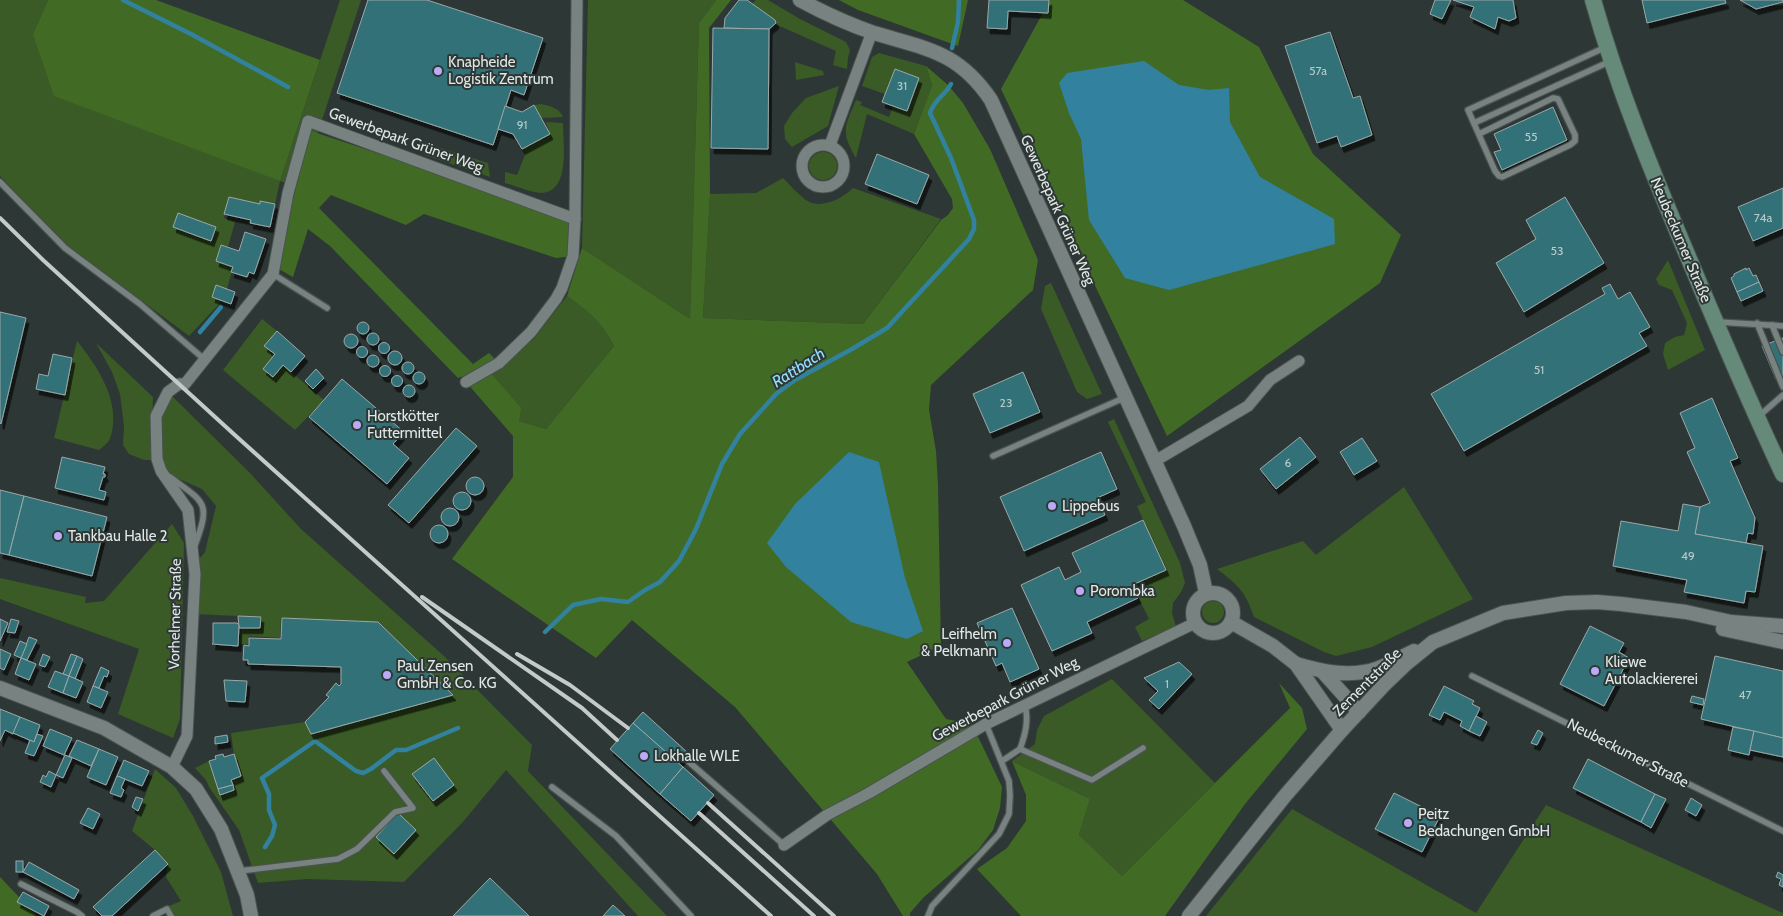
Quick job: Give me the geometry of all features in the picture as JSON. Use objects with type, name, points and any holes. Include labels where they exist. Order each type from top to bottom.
[{"type":"main road","name":"Neubeckumer Straße","points":[[1593,0],[1608,54],[1632,122],[1663,200],[1783,474]]},
{"type":"street","points":[[466,382],[499,363],[531,332],[562,288],[573,256],[578,0]]},
{"type":"street","name":"Gewerbepark Grüner Weg","points":[[800,0],[830,16],[872,32],[929,49],[967,70],[981,85],[991,100],[1155,461],[1200,565],[1206,593]]},
{"type":"street","points":[[830,146],[872,32]]},
{"type":"street","name":"Gewerbepark Grüner Weg","points":[[178,384],[185,384],[274,274],[288,193],[308,121],[575,218]]},
{"type":"street","points":[[1155,461],[1248,406],[1270,380],[1299,361]]},
{"type":"street","name":"Vorhelmer Straße","points":[[172,767],[187,736],[194,579],[188,510],[161,471],[158,460],[156,416],[168,392],[178,384]]},
{"type":"street","points":[[1216,592],[1225,596],[1231,603],[1234,613],[1231,622],[1226,629],[1218,633],[1209,633],[1200,629],[1192,614],[1194,605],[1206,593],[1216,592]]},
{"type":"street","name":"Zementstraße","points":[[1189,916],[1284,797],[1342,730],[1407,663],[1433,642],[1498,614],[1540,606],[1597,602],[1686,612],[1731,622],[1783,626]]},
{"type":"street","name":"Zementstraße","points":[[1645,608],[1728,631],[1783,642]]},
{"type":"street","points":[[1768,625],[1783,618]]},
{"type":"street","name":"Gewerbepark Grüner Weg","points":[[784,845],[827,815],[869,793],[986,724],[1195,622]]},
{"type":"street","points":[[1231,622],[1273,646],[1296,664],[1342,730]]},
{"type":"street","points":[[1296,664],[1323,672],[1340,674],[1378,668],[1433,642]]},
{"type":"street","points":[[1323,672],[1359,712]]},
{"type":"street","points":[[0,688],[104,728],[172,767],[196,789],[221,829],[247,895],[251,916]]},
{"type":"lane","points":[[1479,134],[1553,98],[1558,99],[1560,102],[1575,135],[1575,141],[1502,177],[1495,171],[1468,110],[1608,54]]},
{"type":"lane","points":[[1474,122],[1608,54]]},
{"type":"lane","points":[[0,182],[65,248],[140,304],[204,359]]},
{"type":"lane","points":[[274,274],[327,308]]},
{"type":"lane","points":[[1715,322],[1783,326]]},
{"type":"lane","points":[[1757,323],[1783,387]]},
{"type":"lane","points":[[1772,324],[1783,352]]},
{"type":"lane","points":[[1757,417],[1783,396]]},
{"type":"lane","points":[[993,456],[1126,397]]},
{"type":"lane","name":"Neubeckumer Straße","points":[[1472,676],[1783,831]]},
{"type":"lane","points":[[1002,761],[1020,749],[1028,715],[1025,705]]},
{"type":"lane","points":[[928,916],[932,906],[999,834],[1010,814],[1008,781],[1002,761],[986,724]]},
{"type":"lane","points":[[1020,749],[1092,780],[1143,748]]},
{"type":"lane","points":[[690,762],[784,845]]},
{"type":"lane","points":[[238,871],[338,859],[357,849],[395,812],[413,808],[384,771]]},
{"type":"lane","points":[[552,787],[616,836],[691,916]]},
{"type":"lane","points":[[21,884],[78,912],[82,916]]},
{"type":"lane","points":[[153,916],[167,909],[171,916]]},
{"type":"green space","points":[[0,0],[48,0],[33,34],[280,181],[275,204],[261,201],[260,204],[229,197],[224,218],[235,222],[228,247],[221,245],[216,261],[233,267],[227,289],[212,297],[222,301],[189,336],[66,244],[0,176]]},
{"type":"green space","points":[[48,0],[156,0],[320,60],[280,181],[54,96],[33,34]]},
{"type":"green space","points":[[340,0],[361,0],[300,188],[280,181]]},
{"type":"green space","points":[[588,0],[716,0],[699,23],[690,319],[582,248]]},
{"type":"green space","points":[[716,0],[731,0],[709,28],[710,194],[703,318],[863,324],[941,220],[953,208],[952,199],[914,134],[932,85],[926,66],[948,85],[963,103],[990,149],[1038,260],[1033,290],[931,385],[929,410],[936,451],[938,485],[941,646],[907,662],[946,719],[972,724],[1002,787],[1000,808],[993,830],[978,850],[923,898],[910,913],[910,916],[903,916],[877,874],[735,707],[632,620],[596,658],[452,559],[513,477],[513,436],[466,382],[488,370],[521,408],[519,421],[546,429],[614,346],[594,318],[567,296],[582,248],[690,319],[699,23]]},
{"type":"green space","points":[[756,0],[768,0],[800,19],[846,42],[850,50],[847,69],[833,65],[836,51],[775,24],[776,21],[752,4]]},
{"type":"green space","points":[[839,0],[968,0],[958,46],[858,10]]},
{"type":"green space","points":[[1050,0],[1183,0],[1259,47],[1313,154],[1401,235],[1380,283],[1167,436],[1001,89]]},
{"type":"green space","points":[[879,53],[926,66],[932,85],[914,134],[867,114],[856,158],[848,141],[846,129],[856,100],[862,102],[860,105],[889,117],[893,106],[907,111],[919,78],[895,69],[885,94],[862,86],[872,57]]},
{"type":"green space","points":[[795,62],[823,71],[824,75],[796,80]]},
{"type":"green space","points":[[839,86],[828,126],[792,147],[785,139],[784,126],[792,113],[806,98]]},
{"type":"green space","points":[[541,104],[557,109],[563,117],[541,118],[534,105]]},
{"type":"green space","points":[[546,122],[563,123],[563,166],[557,185],[550,191],[540,193],[505,183],[505,172],[517,175],[525,155],[522,149],[550,134]]},
{"type":"green space","points":[[311,131],[575,219],[573,256],[556,258],[424,214],[406,225],[331,195],[319,208],[473,364],[489,353],[499,363],[458,378],[330,246],[308,229],[293,277],[275,267]]},
{"type":"green space","points":[[415,140],[488,163],[490,177],[425,155]]},
{"type":"green space","points":[[823,152],[833,156],[837,166],[833,176],[823,180],[813,176],[809,166],[813,156]]},
{"type":"green space","points":[[783,178],[803,198],[812,203],[831,202],[853,188],[941,219],[863,324],[703,318],[710,194],[756,193]]},
{"type":"green space","points":[[1668,260],[1705,350],[1668,370],[1663,354],[1665,343],[1675,337],[1684,335],[1687,323],[1672,290],[1659,285],[1656,279]]},
{"type":"green space","points":[[1051,283],[1102,394],[1087,399],[1077,392],[1041,309],[1045,286]]},
{"type":"green space","points":[[567,296],[594,318],[614,346],[546,429],[519,421],[488,370],[533,340]]},
{"type":"green space","points":[[262,319],[277,331],[265,346],[275,354],[263,369],[273,377],[283,365],[324,400],[295,430],[223,370]]},
{"type":"green space","points":[[77,341],[105,383],[112,407],[111,436],[107,443],[99,450],[54,438]]},
{"type":"green space","points":[[96,343],[153,397],[154,451],[151,460],[144,460],[129,454],[123,445],[124,426],[120,394],[112,372]]},
{"type":"green space","points":[[168,392],[250,473],[301,529],[444,656],[532,745],[528,771],[667,916],[638,916],[506,770],[462,823],[404,882],[307,879],[258,883],[239,830],[206,780],[195,768],[209,761],[220,795],[234,790],[231,780],[241,776],[234,754],[231,733],[305,722],[311,734],[453,695],[378,622],[281,618],[280,638],[249,636],[248,644],[240,644],[241,629],[261,630],[262,617],[193,614],[194,565],[205,552],[216,506],[202,489],[161,471],[156,416]]},
{"type":"green space","points":[[1114,419],[1180,563],[1185,583],[1173,603],[1172,613],[1176,627],[1142,641],[1135,627],[1149,619],[1132,585],[1166,570],[1137,506],[1146,502],[1108,422]]},
{"type":"green space","points":[[1404,487],[1473,599],[1372,647],[1336,656],[1324,652],[1254,617],[1240,589],[1217,569],[1303,541],[1316,555]]},
{"type":"green space","points":[[172,524],[184,543],[180,719],[173,738],[118,714],[139,649],[0,599],[0,578],[86,597],[85,603],[104,601]]},
{"type":"green space","points":[[1213,601],[1221,604],[1224,612],[1221,620],[1213,623],[1205,620],[1202,612],[1205,604]]},
{"type":"green space","points":[[1112,679],[1215,783],[1122,876],[1079,835],[1090,799],[1012,761],[1035,744],[1037,730],[1044,716]]},
{"type":"green space","points":[[1279,683],[1302,708],[1307,729],[1245,804],[1165,916],[1021,916],[977,869],[1007,848],[1026,821],[1026,795],[1012,761],[1090,799],[1079,835],[1122,876],[1290,708]]},
{"type":"green space","points":[[155,769],[176,788],[193,816],[221,872],[233,916],[175,916],[169,906],[181,901],[166,877],[168,864],[155,850],[132,831]]},
{"type":"green space","points":[[1546,805],[1783,913],[1783,916],[1206,916],[1292,809],[1476,913]]},
{"type":"green space","points":[[0,877],[37,916],[0,916]]},
{"type":"water","points":[[1144,61],[1179,85],[1209,90],[1229,88],[1230,122],[1260,177],[1334,219],[1335,244],[1169,290],[1125,278],[1089,220],[1081,139],[1069,113],[1059,83],[1067,73]]},
{"type":"water","points":[[849,452],[879,462],[905,578],[923,631],[907,639],[851,622],[786,567],[767,543],[795,504]]},
{"type":"building","name":"Knapheide Logistik Zentrum","points":[[368,0],[427,0],[543,38],[524,95],[511,90],[493,145],[337,93]]},
{"type":"building","points":[[739,0],[747,0],[775,20],[776,23],[769,29],[724,28],[725,18]]},
{"type":"building","points":[[989,0],[1049,0],[1048,13],[1008,11],[1007,29],[987,28]]},
{"type":"building","points":[[1435,0],[1451,0],[1442,19],[1430,14]]},
{"type":"building","points":[[1453,0],[1513,0],[1516,18],[1509,21],[1498,17],[1495,29],[1470,17],[1474,7]]},
{"type":"building","points":[[1642,0],[1725,0],[1726,3],[1647,23]]},
{"type":"building","points":[[1740,0],[1783,0],[1783,2],[1756,9]]},
{"type":"building","points":[[713,28],[769,29],[768,149],[711,148]]},
{"type":"building","points":[[1330,32],[1353,98],[1360,96],[1372,135],[1341,147],[1337,136],[1317,143],[1285,46]]},
{"type":"building","points":[[895,69],[919,78],[907,111],[882,102]]},
{"type":"building","points":[[534,105],[550,134],[522,149],[513,134],[498,129],[505,106],[522,112]]},
{"type":"building","points":[[1553,107],[1567,140],[1502,170],[1494,152],[1501,150],[1494,134]]},
{"type":"building","points":[[877,154],[929,175],[917,204],[865,184]]},
{"type":"building","points":[[1783,188],[1783,228],[1753,241],[1738,207]]},
{"type":"building","points":[[229,197],[260,204],[260,201],[275,204],[270,227],[250,223],[251,220],[224,214]]},
{"type":"building","points":[[1565,197],[1604,263],[1524,312],[1496,263],[1536,239],[1526,220]]},
{"type":"building","points":[[178,213],[216,227],[211,241],[173,227]]},
{"type":"building","points":[[245,232],[266,239],[254,274],[249,272],[247,277],[231,272],[233,267],[216,261],[221,245],[239,251]]},
{"type":"building","points":[[1746,268],[1746,270],[1749,268],[1753,276],[1756,275],[1759,282],[1737,292],[1731,278],[1734,274]]},
{"type":"building","points":[[1759,282],[1763,291],[1741,301],[1737,292]]},
{"type":"building","points":[[1610,284],[1618,299],[1630,292],[1650,327],[1639,333],[1647,346],[1464,451],[1431,394],[1605,294],[1602,288]]},
{"type":"building","points":[[216,285],[235,292],[231,304],[212,297]]},
{"type":"building","points":[[0,312],[26,318],[1,424],[0,423]]},
{"type":"building","points":[[361,322],[365,322],[369,328],[365,334],[361,334],[357,330],[357,326]]},
{"type":"building","points":[[277,331],[305,356],[291,372],[283,365],[273,377],[263,369],[275,354],[264,346]]},
{"type":"building","points":[[373,333],[379,339],[373,345],[367,339]]},
{"type":"building","points":[[351,334],[356,336],[358,341],[356,346],[351,348],[346,346],[344,341],[346,336]]},
{"type":"building","points":[[1783,338],[1783,376],[1776,379],[1762,346]]},
{"type":"building","points":[[384,342],[390,348],[384,354],[378,348]]},
{"type":"building","points":[[360,347],[364,347],[367,352],[366,356],[360,357],[357,354],[357,350]]},
{"type":"building","points":[[395,351],[400,353],[402,358],[400,363],[395,365],[390,363],[388,358],[390,353]]},
{"type":"building","points":[[53,354],[72,358],[65,395],[36,389],[39,374],[48,376]]},
{"type":"building","points":[[371,355],[375,355],[379,361],[375,367],[371,367],[367,363],[367,359]]},
{"type":"building","points":[[406,362],[410,362],[414,368],[410,374],[406,374],[402,370],[402,366]]},
{"type":"building","points":[[383,366],[387,366],[390,371],[389,375],[383,376],[380,373],[380,369]]},
{"type":"building","points":[[316,369],[324,378],[313,389],[305,381]]},
{"type":"building","points":[[417,372],[421,372],[425,378],[421,384],[417,384],[413,380],[413,376]]},
{"type":"building","points":[[1023,372],[1040,412],[990,433],[973,394]]},
{"type":"building","points":[[397,375],[403,381],[397,387],[391,381]]},
{"type":"building","name":"Horstkötter Futtermittel","points":[[342,379],[404,432],[393,444],[409,458],[387,484],[309,417]]},
{"type":"building","points":[[409,385],[415,391],[409,397],[403,391]]},
{"type":"building","points":[[1712,398],[1738,458],[1730,461],[1755,518],[1753,534],[1748,533],[1746,543],[1695,534],[1700,507],[1710,503],[1687,452],[1695,448],[1680,413]]},
{"type":"building","points":[[456,428],[477,446],[409,523],[388,505]]},
{"type":"building","points":[[1300,437],[1316,457],[1276,489],[1260,469]]},
{"type":"building","points":[[1362,438],[1377,461],[1354,475],[1340,452]]},
{"type":"building","name":"Lippebus","points":[[1101,452],[1117,489],[1097,498],[1105,515],[1024,551],[1000,497]]},
{"type":"building","points":[[62,457],[105,467],[103,474],[105,474],[105,477],[103,477],[99,490],[106,492],[104,500],[55,488]]},
{"type":"building","points":[[475,477],[481,480],[484,486],[481,492],[475,495],[469,492],[466,486],[469,480]]},
{"type":"building","points":[[0,490],[24,496],[9,555],[0,553]]},
{"type":"building","points":[[462,492],[468,495],[471,501],[468,507],[462,510],[456,507],[453,501],[456,495]]},
{"type":"building","name":"Tankbau Halle 2","points":[[24,496],[107,517],[92,576],[9,555]]},
{"type":"building","points":[[1683,504],[1700,507],[1695,534],[1763,546],[1755,592],[1746,591],[1744,603],[1684,592],[1687,580],[1613,566],[1621,521],[1678,531]]},
{"type":"building","points":[[450,508],[456,511],[459,517],[456,523],[450,526],[444,523],[441,517],[444,511]]},
{"type":"building","name":"Porombka","points":[[1143,520],[1166,570],[1132,585],[1138,598],[1087,622],[1092,633],[1052,651],[1021,585],[1059,567],[1065,580],[1081,572],[1072,553]]},
{"type":"building","points":[[439,525],[445,528],[448,534],[445,540],[439,543],[433,540],[430,534],[433,528]]},
{"type":"building","name":"Leifhelm & Pelkmann","points":[[1012,608],[1039,669],[1010,682],[1002,663],[996,666],[977,623]]},
{"type":"building","points":[[238,616],[261,617],[260,628],[239,628]]},
{"type":"building","name":"Paul Zensen GmbH & Co. KG","points":[[282,618],[378,622],[453,695],[311,734],[305,722],[329,697],[326,695],[336,683],[339,686],[341,684],[341,667],[248,664],[248,660],[243,660],[244,645],[249,646],[249,638],[281,639]]},
{"type":"building","points":[[0,619],[8,623],[0,641]]},
{"type":"building","points":[[11,619],[19,621],[15,633],[7,632]]},
{"type":"building","points":[[213,623],[237,623],[239,625],[238,646],[212,644]]},
{"type":"building","name":"Kliewe Autolackiererei","points":[[1590,626],[1624,643],[1619,652],[1629,658],[1604,706],[1560,684]]},
{"type":"building","points":[[29,637],[37,640],[27,660],[21,658]]},
{"type":"building","points":[[20,641],[27,644],[21,658],[14,655]]},
{"type":"building","points":[[0,649],[11,654],[4,670],[0,668]]},
{"type":"building","points":[[43,654],[50,657],[45,667],[39,665]]},
{"type":"building","points":[[71,654],[77,656],[69,676],[63,674]]},
{"type":"building","points":[[77,656],[83,659],[75,679],[69,676]]},
{"type":"building","points":[[1715,656],[1783,671],[1783,738],[1701,719]]},
{"type":"building","points":[[21,658],[36,664],[29,680],[15,674]]},
{"type":"building","points":[[1179,662],[1192,674],[1159,709],[1149,700],[1158,691],[1144,678]]},
{"type":"building","points":[[101,667],[109,671],[107,677],[104,676],[99,688],[93,686]]},
{"type":"building","points":[[55,671],[69,676],[63,693],[48,687]]},
{"type":"building","points":[[69,676],[83,682],[76,698],[63,693]]},
{"type":"building","points":[[224,680],[247,681],[245,702],[226,701]]},
{"type":"building","points":[[93,686],[108,692],[101,708],[87,702]]},
{"type":"building","points":[[1444,686],[1474,701],[1472,704],[1480,708],[1469,731],[1460,726],[1462,721],[1444,712],[1440,720],[1429,715]]},
{"type":"building","points":[[1692,696],[1704,699],[1703,705],[1690,702]]},
{"type":"building","points":[[0,709],[20,717],[13,734],[5,730],[0,741]]},
{"type":"building","points":[[643,712],[688,753],[678,763],[633,723]]},
{"type":"building","points":[[1476,716],[1487,722],[1480,736],[1469,731]]},
{"type":"building","points":[[20,717],[40,725],[34,742],[13,733]]},
{"type":"building","name":"Lokhalle WLE","points":[[633,723],[683,767],[660,794],[610,749]]},
{"type":"building","points":[[1733,727],[1754,731],[1749,755],[1728,750]]},
{"type":"building","points":[[50,729],[72,738],[64,755],[43,746]]},
{"type":"building","points":[[1538,730],[1543,733],[1537,745],[1531,743]]},
{"type":"building","points":[[1754,731],[1783,738],[1783,757],[1750,750]]},
{"type":"building","points":[[37,734],[43,736],[34,756],[25,753],[30,740],[34,742]]},
{"type":"building","points":[[227,735],[228,742],[215,744],[215,737]]},
{"type":"building","points":[[77,740],[99,749],[91,766],[69,756]]},
{"type":"building","points":[[99,749],[118,757],[106,785],[87,777]]},
{"type":"building","points":[[223,754],[224,757],[234,754],[241,776],[231,780],[233,785],[218,789],[209,761],[216,759],[215,756]]},
{"type":"building","points":[[65,755],[72,758],[63,778],[56,775]]},
{"type":"building","points":[[434,758],[454,785],[433,801],[412,774]]},
{"type":"building","points":[[1588,759],[1655,794],[1641,822],[1573,788]]},
{"type":"building","points":[[124,760],[149,771],[142,786],[117,776]]},
{"type":"building","points":[[683,767],[714,795],[691,821],[660,794]]},
{"type":"building","points":[[49,771],[56,775],[51,787],[40,782],[43,775],[46,777]]},
{"type":"building","points":[[117,776],[125,779],[121,788],[124,790],[121,797],[110,793]]},
{"type":"building","points":[[233,785],[234,790],[220,795],[218,789]]},
{"type":"building","name":"Peitz Bedachungen GmbH","points":[[1394,793],[1440,816],[1422,852],[1375,829]]},
{"type":"building","points":[[1655,794],[1666,799],[1651,828],[1641,822]]},
{"type":"building","points":[[136,797],[143,799],[138,811],[132,807]]},
{"type":"building","points":[[1691,798],[1702,805],[1696,816],[1685,810]]},
{"type":"building","points":[[88,808],[100,814],[93,829],[80,823]]},
{"type":"building","points":[[398,813],[416,830],[394,854],[376,837]]},
{"type":"building","points":[[155,850],[168,864],[112,916],[102,916],[93,907]]},
{"type":"building","points":[[16,861],[23,861],[23,872],[16,872]]},
{"type":"building","points":[[29,862],[79,890],[74,899],[23,872]]},
{"type":"building","points":[[1778,872],[1783,875],[1783,887],[1779,885],[1781,879],[1776,877]]},
{"type":"building","points":[[490,878],[529,916],[453,916]]},
{"type":"building","points":[[23,892],[49,906],[44,916],[17,902]]},
{"type":"building","points":[[613,905],[625,916],[603,916]]},
{"type":"waterway","points":[[123,0],[191,34],[288,87]]},
{"type":"waterway","name":"Rattbach","points":[[952,48],[958,22],[959,0]]},
{"type":"waterway","name":"Rattbach","points":[[545,632],[573,605],[601,599],[628,602],[660,582],[679,561],[696,529],[722,464],[740,434],[776,394],[795,380],[887,328],[969,239],[974,229],[974,220],[951,158],[930,113],[934,104],[951,84]]},
{"type":"waterway","points":[[200,332],[221,307]]},
{"type":"waterway","name":"Rattbach","points":[[265,847],[272,836],[275,825],[269,810],[269,794],[262,778],[315,741],[356,771],[363,773],[396,750],[406,750],[458,728]]},
{"type":"railway","points":[[0,218],[43,260],[237,437],[771,916]]},
{"type":"railway","points":[[422,597],[582,708],[617,740]]},
{"type":"railway","points":[[517,654],[570,685],[628,728]]},
{"type":"railway","points":[[708,803],[834,916]]},
{"type":"railway","points":[[699,813],[814,916]]},
{"type":"place","name":"Knapheide Logistik Zentrum","points":[[438,71]]},
{"type":"place","name":"Horstkötter Futtermittel","points":[[357,425]]},
{"type":"place","name":"Lippebus","points":[[1052,506]]},
{"type":"place","name":"Tankbau Halle 2","points":[[58,536]]},
{"type":"place","name":"Porombka","points":[[1080,591]]},
{"type":"place","name":"Leifhelm & Pelkmann","points":[[1007,643]]},
{"type":"place","name":"Kliewe Autolackiererei","points":[[1595,671]]},
{"type":"place","name":"Paul Zensen GmbH & Co. KG","points":[[387,675]]},
{"type":"place","name":"Lokhalle WLE","points":[[644,756]]},
{"type":"place","name":"Peitz Bedachungen GmbH","points":[[1408,823]]}]
